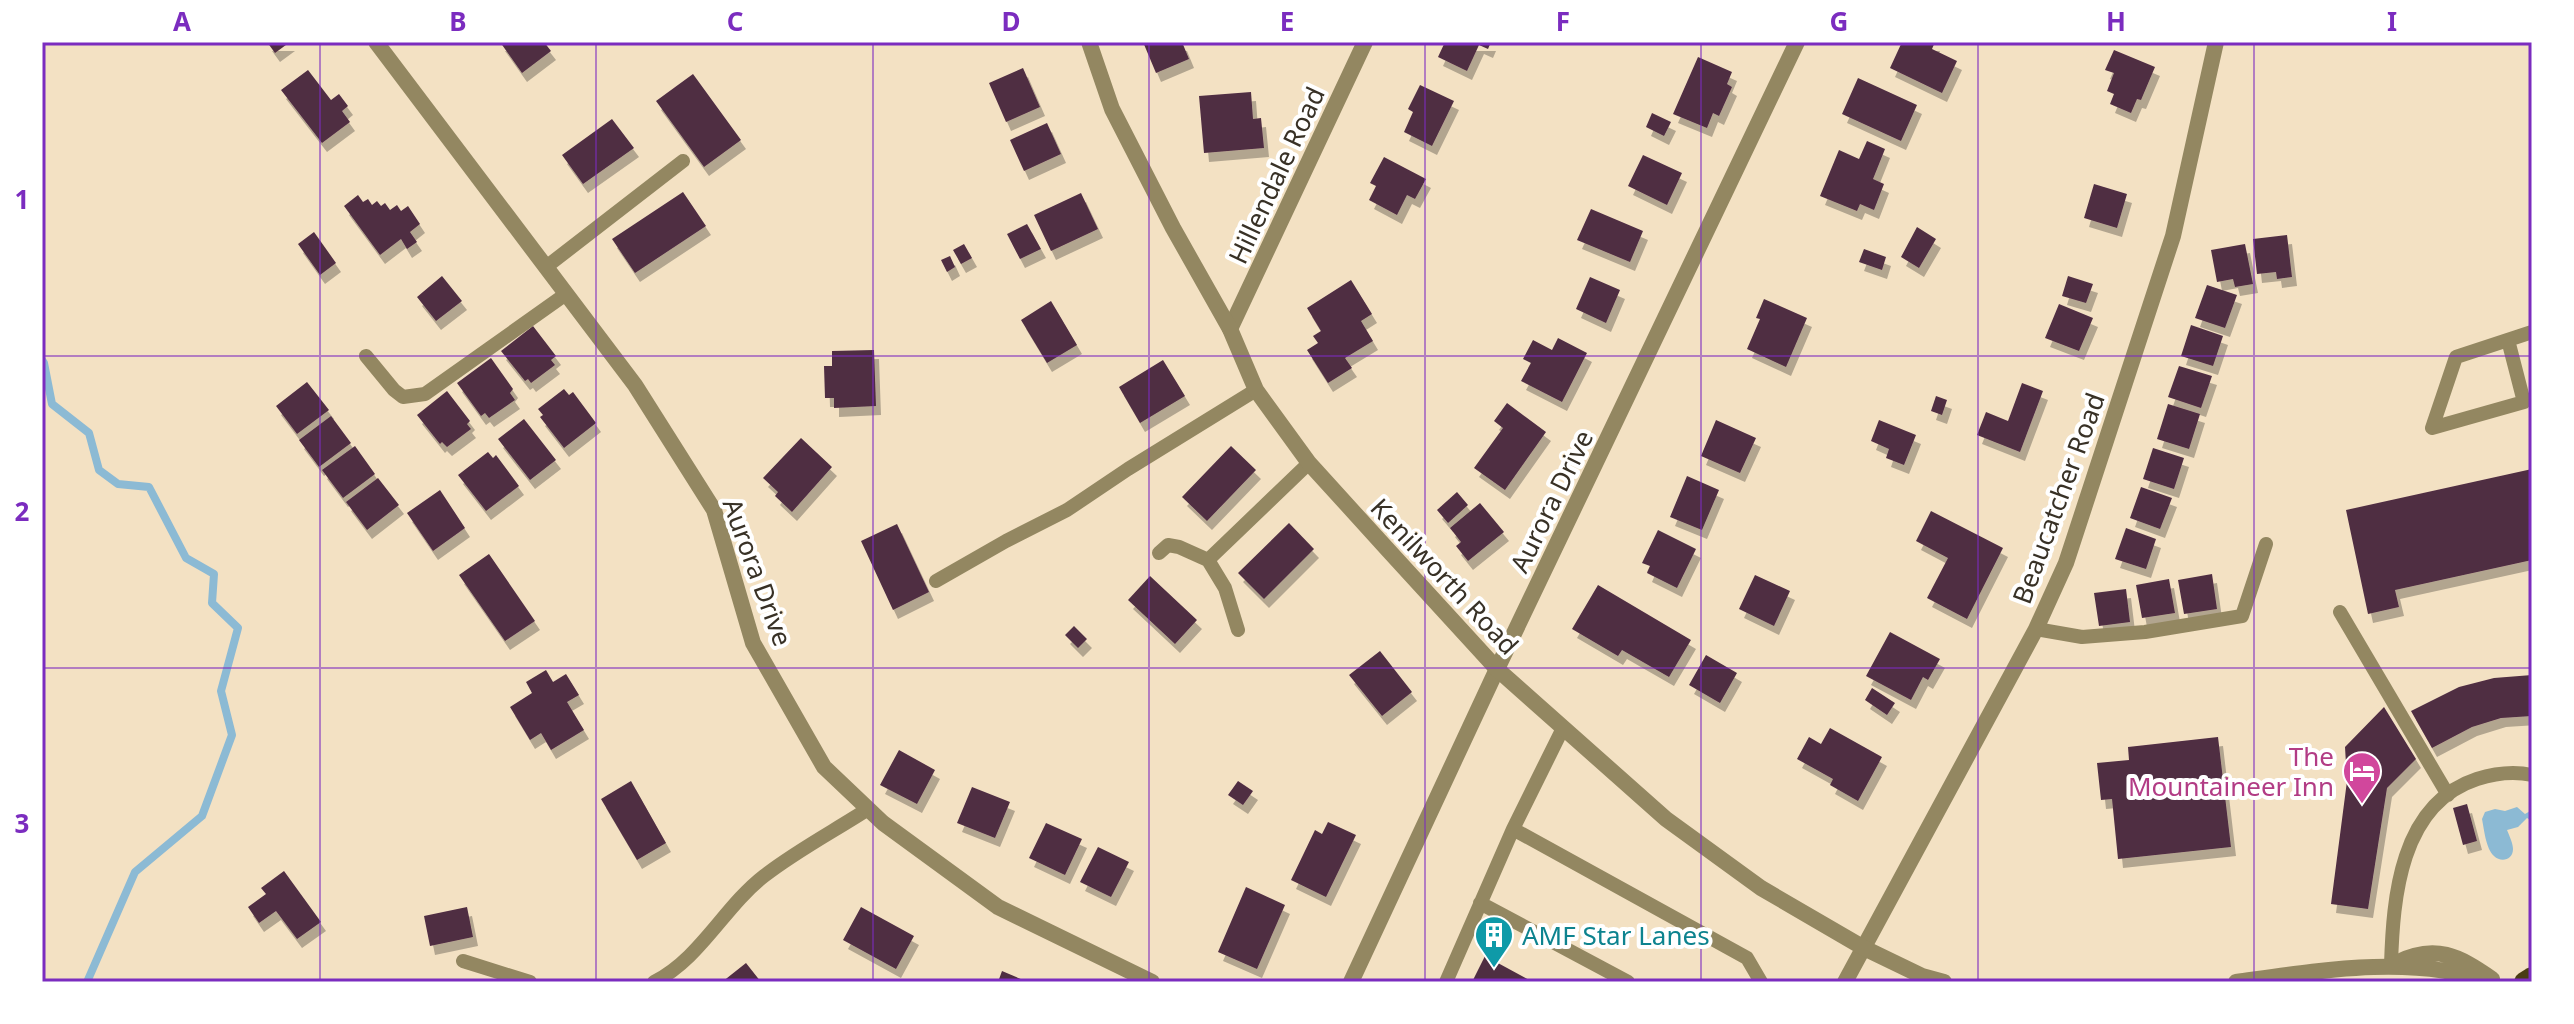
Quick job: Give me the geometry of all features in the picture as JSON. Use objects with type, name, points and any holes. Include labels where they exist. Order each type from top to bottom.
[{"type":"main road","points":[[2524,982],[2532,977]]},
{"type":"street","name":"Aurora Drive","points":[[376,42],[635,385],[714,510],[753,643],[824,767],[883,823],[998,907],[1152,982]]},
{"type":"street","name":"Kenilworth Road","points":[[1089,42],[1112,109],[1173,228],[1230,329],[1256,390],[1309,463],[1497,669],[1678,828],[1761,888],[1864,948],[1922,976],[1944,982]]},
{"type":"street","name":"Hillendale Road","points":[[1230,329],[1365,42]]},
{"type":"street","name":"Aurora Drive","points":[[1351,982],[1797,42]]},
{"type":"street","name":"Beaucatcher Road","points":[[1845,982],[2036,629],[2066,563],[2173,236],[2216,42]]},
{"type":"street","points":[[2391,965],[2426,953],[2448,954],[2472,965],[2496,982]]},
{"type":"street","points":[[2236,982],[2391,965],[2460,974],[2490,982]]},
{"type":"lane","points":[[546,267],[683,161]]},
{"type":"lane","points":[[366,356],[403,397],[425,394],[566,294]]},
{"type":"lane","points":[[2508,340],[2524,402],[2432,428],[2456,357],[2532,332]]},
{"type":"lane","points":[[936,581],[1067,510],[1256,390]]},
{"type":"lane","points":[[1208,560],[1309,463]]},
{"type":"lane","points":[[2036,629],[2082,637],[2145,632],[2242,616],[2266,544]]},
{"type":"lane","points":[[1159,553],[1168,545],[1208,560],[1225,588],[1238,630]]},
{"type":"lane","points":[[2340,612],[2448,795]]},
{"type":"lane","points":[[1446,982],[1513,829],[1563,728]]},
{"type":"lane","points":[[2391,965],[2396,898],[2405,855],[2433,807],[2467,782],[2514,772],[2532,775]]},
{"type":"lane","points":[[654,982],[681,964],[730,907],[764,876],[868,809]]},
{"type":"lane","points":[[1513,829],[1747,958],[1761,982]]},
{"type":"lane","points":[[1480,903],[1628,982]]},
{"type":"lane","points":[[463,961],[530,982]]},
{"type":"water","points":[[2517,807],[2525,814],[2532,810],[2532,821],[2527,818],[2518,827],[2507,830],[2512,853],[2509,858],[2500,859],[2489,849],[2482,819],[2485,812]]},
{"type":"building","points":[[267,42],[290,42],[275,53]]},
{"type":"building","points":[[500,42],[544,42],[551,51],[522,73]]},
{"type":"building","points":[[1143,42],[1182,42],[1189,59],[1156,73]]},
{"type":"building","points":[[1445,42],[1491,42],[1488,49],[1479,45],[1467,71],[1438,57]]},
{"type":"building","points":[[1902,42],[1935,42],[1932,49],[1957,61],[1942,93],[1890,68]]},
{"type":"building","points":[[2114,50],[2155,67],[2141,100],[2137,99],[2131,113],[2110,104],[2114,94],[2107,91],[2114,73],[2105,70]]},
{"type":"building","points":[[1698,57],[1732,72],[1727,84],[1732,87],[1719,116],[1713,113],[1707,128],[1673,114]]},
{"type":"building","points":[[1023,68],[1040,107],[1006,122],[989,83]]},
{"type":"building","points":[[308,70],[331,100],[339,94],[348,106],[342,111],[350,122],[322,143],[281,90]]},
{"type":"building","points":[[693,74],[741,140],[704,167],[656,101]]},
{"type":"building","points":[[1858,78],[1917,105],[1901,141],[1842,114]]},
{"type":"building","points":[[1420,85],[1454,101],[1432,146],[1404,132],[1413,112],[1408,109]]},
{"type":"building","points":[[1251,92],[1253,119],[1261,118],[1264,148],[1204,153],[1199,96]]},
{"type":"building","points":[[1652,113],[1671,122],[1664,136],[1646,127]]},
{"type":"building","points":[[612,119],[634,148],[583,184],[562,155]]},
{"type":"building","points":[[1047,123],[1061,154],[1024,171],[1010,140]]},
{"type":"building","points":[[1867,141],[1885,149],[1873,179],[1884,184],[1874,210],[1860,204],[1857,211],[1820,196],[1839,150],[1859,159]]},
{"type":"building","points":[[1643,155],[1682,173],[1667,205],[1628,186]]},
{"type":"building","points":[[1384,157],[1426,179],[1415,199],[1407,195],[1397,215],[1369,200],[1376,186],[1370,183]]},
{"type":"building","points":[[2094,184],[2127,194],[2117,228],[2084,218]]},
{"type":"building","points":[[683,192],[706,226],[635,273],[612,239]]},
{"type":"building","points":[[1081,193],[1098,229],[1051,251],[1034,215]]},
{"type":"building","points":[[358,195],[363,202],[368,199],[372,205],[377,201],[381,206],[385,203],[390,210],[397,205],[401,211],[408,206],[420,224],[410,232],[417,242],[407,249],[401,239],[380,255],[344,206]]},
{"type":"building","points":[[1591,209],[1643,231],[1630,262],[1577,240]]},
{"type":"building","points":[[1027,224],[1041,249],[1020,259],[1007,234]]},
{"type":"building","points":[[1917,227],[1936,239],[1919,268],[1901,257]]},
{"type":"building","points":[[314,232],[336,263],[320,275],[298,244]]},
{"type":"building","points":[[2287,235],[2292,277],[2277,279],[2276,272],[2257,274],[2253,239]]},
{"type":"building","points":[[964,244],[972,258],[961,264],[953,250]]},
{"type":"building","points":[[2245,244],[2253,284],[2235,287],[2233,279],[2217,282],[2211,250]]},
{"type":"building","points":[[1864,249],[1886,257],[1882,270],[1859,262]]},
{"type":"building","points":[[950,256],[955,267],[947,272],[941,260]]},
{"type":"building","points":[[442,276],[462,301],[436,321],[417,297]]},
{"type":"building","points":[[2068,276],[2093,284],[2086,303],[2062,296]]},
{"type":"building","points":[[1590,277],[1620,290],[1606,323],[1576,309]]},
{"type":"building","points":[[1351,280],[1372,314],[1361,321],[1373,341],[1345,358],[1352,368],[1328,383],[1307,350],[1318,343],[1313,336],[1321,331],[1307,308]]},
{"type":"building","points":[[2207,285],[2237,295],[2225,328],[2195,318]]},
{"type":"building","points":[[1764,299],[1807,318],[1786,367],[1747,349],[1760,319],[1756,318]]},
{"type":"building","points":[[1051,301],[1077,345],[1047,363],[1021,320]]},
{"type":"building","points":[[2059,304],[2093,318],[2079,351],[2045,338]]},
{"type":"building","points":[[2191,325],[2223,336],[2213,366],[2181,356]]},
{"type":"building","points":[[533,326],[556,356],[551,360],[555,365],[531,383],[528,379],[525,381],[501,351]]},
{"type":"building","points":[[1558,338],[1587,353],[1562,402],[1521,381],[1531,363],[1523,359],[1533,340],[1552,350]]},
{"type":"building","points":[[874,350],[876,406],[834,408],[834,398],[825,398],[824,366],[832,366],[832,351]]},
{"type":"building","points":[[491,358],[513,389],[510,393],[515,400],[489,418],[485,413],[481,416],[457,383]]},
{"type":"building","points":[[1163,360],[1185,396],[1140,423],[1119,387]]},
{"type":"building","points":[[2179,366],[2212,376],[2201,408],[2168,397]]},
{"type":"building","points":[[307,382],[329,410],[297,434],[276,406]]},
{"type":"building","points":[[2022,383],[2043,391],[2020,452],[1977,435],[1986,412],[2008,421]]},
{"type":"building","points":[[564,389],[569,395],[573,392],[596,423],[564,448],[540,417],[543,415],[538,409]]},
{"type":"building","points":[[447,391],[470,421],[467,424],[471,429],[447,447],[442,442],[440,444],[417,415]]},
{"type":"building","points":[[1936,396],[1947,400],[1942,415],[1931,411]]},
{"type":"building","points":[[1507,403],[1546,432],[1505,490],[1474,468],[1503,428],[1494,421]]},
{"type":"building","points":[[2168,404],[2200,414],[2189,449],[2157,439]]},
{"type":"building","points":[[331,416],[351,443],[319,467],[299,440]]},
{"type":"building","points":[[524,419],[556,460],[530,480],[498,439]]},
{"type":"building","points":[[1716,420],[1756,438],[1740,473],[1701,456]]},
{"type":"building","points":[[1879,420],[1916,435],[1904,465],[1886,458],[1889,449],[1871,441]]},
{"type":"building","points":[[801,438],[832,467],[792,512],[775,496],[778,492],[763,478]]},
{"type":"building","points":[[355,446],[375,474],[343,498],[322,470]]},
{"type":"building","points":[[1231,446],[1256,470],[1207,521],[1182,497]]},
{"type":"building","points":[[2153,448],[2184,458],[2174,489],[2143,479]]},
{"type":"building","points":[[488,452],[493,458],[496,455],[519,486],[486,511],[458,475]]},
{"type":"building","points":[[2532,469],[2532,560],[2395,590],[2399,607],[2368,614],[2346,510]]},
{"type":"building","points":[[1687,476],[1719,490],[1702,530],[1670,517]]},
{"type":"building","points":[[378,478],[399,505],[367,530],[346,502]]},
{"type":"building","points":[[2141,487],[2172,498],[2160,529],[2130,518]]},
{"type":"building","points":[[440,490],[465,528],[433,551],[407,513]]},
{"type":"building","points":[[1457,492],[1468,505],[1448,523],[1437,510]]},
{"type":"building","points":[[1480,503],[1504,532],[1468,561],[1456,546],[1461,542],[1450,528]]},
{"type":"building","points":[[1931,511],[2003,548],[1967,619],[1927,598],[1948,558],[1916,541]]},
{"type":"building","points":[[1289,523],[1314,549],[1264,599],[1238,573]]},
{"type":"building","points":[[897,524],[929,592],[893,610],[861,541]]},
{"type":"building","points":[[2126,528],[2156,539],[2146,569],[2115,559]]},
{"type":"building","points":[[1658,530],[1696,549],[1677,588],[1647,573],[1650,566],[1642,563]]},
{"type":"building","points":[[489,554],[535,621],[505,641],[459,575]]},
{"type":"building","points":[[2212,574],[2217,609],[2184,614],[2178,580]]},
{"type":"building","points":[[1755,575],[1790,591],[1774,626],[1739,609]]},
{"type":"building","points":[[1150,576],[1197,620],[1175,644],[1128,600]]},
{"type":"building","points":[[2169,579],[2175,613],[2142,618],[2136,585]]},
{"type":"building","points":[[1598,585],[1691,640],[1669,677],[1622,650],[1618,656],[1572,629]]},
{"type":"building","points":[[2126,589],[2130,622],[2099,626],[2094,593]]},
{"type":"building","points":[[1074,626],[1087,639],[1078,648],[1065,635]]},
{"type":"building","points":[[1890,632],[1940,659],[1928,680],[1923,677],[1911,700],[1866,676]]},
{"type":"building","points":[[1380,651],[1412,692],[1382,716],[1349,675]]},
{"type":"building","points":[[1706,655],[1737,673],[1720,703],[1689,685]]},
{"type":"building","points":[[546,670],[553,682],[566,674],[579,695],[567,702],[584,730],[551,750],[541,733],[530,740],[510,707],[532,693],[526,682]]},
{"type":"building","points":[[2532,675],[2532,716],[2501,718],[2472,727],[2432,748],[2411,711],[2459,687],[2494,678]]},
{"type":"building","points":[[1872,688],[1895,703],[1887,715],[1865,700]]},
{"type":"building","points":[[2384,707],[2416,759],[2387,788],[2368,909],[2331,904],[2347,781],[2345,747]]},
{"type":"building","points":[[1830,728],[1882,757],[1858,801],[1830,785],[1833,779],[1797,759],[1809,737],[1821,744]]},
{"type":"building","points":[[2218,737],[2231,847],[2118,859],[2112,799],[2101,800],[2097,763],[2129,760],[2128,747]]},
{"type":"building","points":[[899,750],[935,770],[917,804],[880,785]]},
{"type":"building","points":[[631,781],[666,843],[637,860],[601,799]]},
{"type":"building","points":[[1238,781],[1253,791],[1243,805],[1228,795]]},
{"type":"building","points":[[972,787],[1010,802],[995,838],[957,823]]},
{"type":"building","points":[[2467,804],[2477,841],[2463,845],[2453,808]]},
{"type":"building","points":[[1328,822],[1356,835],[1326,897],[1291,880],[1315,830],[1322,834]]},
{"type":"building","points":[[1046,823],[1082,839],[1065,875],[1029,858]]},
{"type":"building","points":[[1098,847],[1129,862],[1111,897],[1080,882]]},
{"type":"building","points":[[284,871],[321,922],[297,939],[276,911],[259,923],[248,907],[266,894],[261,888]]},
{"type":"building","points":[[1246,887],[1285,905],[1257,969],[1218,952]]},
{"type":"building","points":[[467,907],[473,937],[430,946],[424,916]]},
{"type":"building","points":[[861,907],[914,936],[896,969],[843,940]]},
{"type":"building","name":"AMF Star Lanes","points":[[1485,956],[1533,982],[1472,982]]},
{"type":"building","points":[[746,963],[761,982],[722,982]]},
{"type":"building","points":[[1002,971],[1023,980],[998,982]]},
{"type":"waterway","points":[[42,360],[52,404],[89,433],[99,470],[118,484],[149,487],[186,558],[214,574],[212,603],[238,628],[221,691],[232,735],[202,816],[135,872],[87,982]]},
{"type":"place","name":"The Mountaineer Inn","points":[[2362,805]]},
{"type":"place","name":"AMF Star Lanes","points":[[1494,969]]}]
